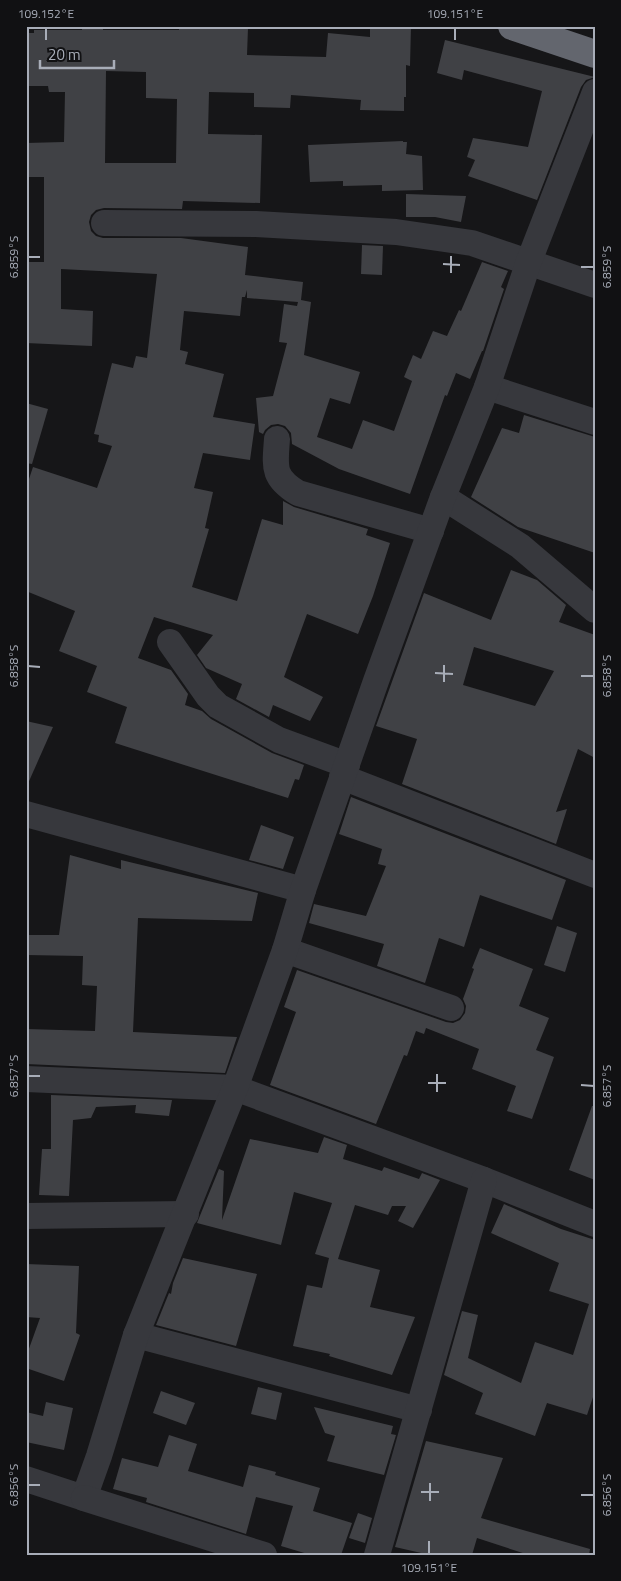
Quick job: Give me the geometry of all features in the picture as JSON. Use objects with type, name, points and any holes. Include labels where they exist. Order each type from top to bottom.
[{"type":"highway","points":[[512,26],[595,54]]},
{"type":"street","points":[[84,1498],[136,1336],[235,1088],[285,950],[302,890],[376,681],[443,497],[487,387],[529,261],[595,92]]},
{"type":"street","points":[[104,223],[256,224],[396,232],[472,243],[595,285]]},
{"type":"street","points":[[487,387],[595,422]]},
{"type":"street","points":[[277,439],[275,464],[278,474],[286,485],[298,493],[431,530]]},
{"type":"street","points":[[443,497],[520,546],[595,610]]},
{"type":"street","points":[[170,642],[208,696],[218,706],[279,740],[345,771],[595,875]]},
{"type":"street","points":[[26,814],[302,890]]},
{"type":"street","points":[[285,950],[451,1008]]},
{"type":"street","points":[[26,1079],[235,1088],[484,1180],[595,1224]]},
{"type":"street","points":[[377,1555],[484,1180]]},
{"type":"street","points":[[26,1216],[186,1214]]},
{"type":"street","points":[[136,1336],[419,1410]]},
{"type":"street","points":[[26,1479],[264,1555]]},
{"type":"building","points":[[179,26],[248,28],[247,55],[326,57],[328,33],[370,37],[370,26],[411,26],[410,66],[406,65],[404,111],[360,110],[361,100],[291,95],[290,108],[254,107],[254,93],[209,92],[208,134],[262,135],[260,203],[183,201],[182,209],[104,208],[96,210],[91,215],[89,222],[91,231],[96,236],[103,238],[181,238],[248,247],[245,275],[303,282],[301,300],[311,302],[304,355],[360,372],[350,404],[330,398],[317,437],[352,449],[363,420],[394,431],[412,381],[404,377],[413,355],[421,359],[433,331],[447,336],[459,310],[461,311],[482,262],[508,271],[501,287],[504,289],[483,351],[470,379],[456,373],[447,396],[445,395],[410,494],[339,469],[292,444],[291,433],[285,426],[271,425],[263,434],[259,432],[256,398],[273,396],[287,343],[279,342],[284,304],[297,306],[298,302],[247,298],[247,290],[245,297],[242,297],[240,316],[184,311],[180,350],[188,352],[185,364],[224,374],[213,417],[255,424],[250,460],[203,453],[194,488],[213,492],[205,528],[209,529],[192,587],[237,601],[262,519],[283,525],[283,501],[294,507],[368,529],[366,535],[390,543],[373,596],[358,634],[307,614],[284,677],[323,697],[310,721],[273,705],[269,717],[236,699],[242,684],[206,668],[197,655],[213,635],[154,617],[138,658],[171,670],[188,694],[185,705],[202,711],[211,719],[272,753],[304,765],[299,780],[295,779],[288,798],[115,743],[127,707],[87,692],[97,666],[59,651],[75,611],[26,591],[26,488],[33,467],[97,488],[112,446],[98,442],[99,435],[94,434],[112,363],[133,368],[136,356],[147,358],[157,274],[61,269],[61,309],[93,311],[92,346],[26,343],[26,262],[44,262],[44,177],[26,177],[26,143],[64,142],[65,92],[49,92],[48,86],[26,86],[26,33],[34,33],[34,30],[82,30],[82,28],[103,27],[103,30],[179,30]],"holes":[[[106,71],[146,72],[146,98],[177,99],[176,163],[105,163]]]},
{"type":"building","points":[[445,40],[595,77],[586,80],[581,87],[537,200],[468,176],[475,160],[467,157],[473,138],[528,147],[542,91],[464,70],[462,80],[437,73]]},
{"type":"building","points":[[407,142],[406,154],[422,156],[423,190],[382,191],[382,185],[343,186],[343,181],[310,182],[308,145]]},
{"type":"building","points":[[406,194],[466,196],[461,222],[435,217],[406,217]]},
{"type":"building","points":[[362,245],[383,246],[382,275],[361,274]]},
{"type":"building","points":[[26,403],[48,409],[32,464],[26,463]]},
{"type":"building","points":[[524,415],[595,437],[595,553],[518,527],[471,497],[502,428],[519,433]]},
{"type":"building","points":[[511,570],[537,580],[566,605],[559,622],[595,635],[595,758],[578,749],[556,812],[567,809],[556,844],[402,784],[417,739],[376,726],[424,593],[491,620]],"holes":[[[474,647],[554,671],[535,706],[463,685]]]},
{"type":"building","points":[[26,721],[53,727],[26,788]]},
{"type":"building","points":[[351,797],[566,880],[552,920],[480,895],[464,947],[439,938],[425,983],[377,966],[384,944],[309,923],[314,904],[366,916],[386,866],[378,864],[382,849],[339,834]]},
{"type":"building","points":[[261,825],[294,837],[283,869],[249,860]]},
{"type":"building","points":[[70,855],[121,869],[121,860],[258,893],[252,921],[138,918],[133,1032],[237,1037],[225,1073],[26,1064],[26,1029],[95,1031],[97,986],[82,985],[83,956],[26,955],[26,935],[59,935]]},
{"type":"building","points":[[557,926],[577,933],[565,972],[544,965]]},
{"type":"building","points":[[480,948],[533,969],[519,1006],[549,1018],[536,1050],[554,1057],[532,1119],[507,1111],[516,1086],[472,1069],[479,1049],[426,1028],[424,1034],[416,1031],[407,1056],[404,1055],[376,1124],[270,1085],[296,1012],[284,1007],[297,970],[453,1023],[460,1020],[465,1013],[466,1006],[463,999]]},
{"type":"building","points":[[51,1095],[172,1100],[169,1116],[135,1113],[136,1105],[96,1107],[91,1118],[73,1120],[69,1196],[39,1195],[42,1149],[51,1149]]},
{"type":"building","points":[[592,1106],[595,1106],[595,1180],[569,1170]]},
{"type":"building","points":[[324,1137],[347,1145],[343,1159],[382,1171],[384,1167],[419,1179],[422,1173],[440,1180],[413,1228],[398,1221],[406,1206],[392,1206],[388,1215],[355,1205],[338,1259],[380,1270],[370,1307],[415,1317],[392,1375],[329,1356],[330,1354],[293,1346],[307,1285],[322,1288],[329,1258],[315,1254],[332,1203],[294,1192],[281,1245],[197,1223],[219,1169],[224,1171],[222,1220],[250,1139],[318,1153]]},
{"type":"building","points":[[504,1204],[561,1229],[595,1240],[595,1391],[587,1415],[547,1403],[535,1436],[475,1414],[483,1393],[444,1375],[462,1311],[478,1315],[468,1358],[521,1383],[535,1342],[573,1355],[589,1304],[549,1291],[559,1263],[491,1233]]},
{"type":"building","points":[[183,1258],[257,1274],[236,1346],[156,1325],[169,1293],[171,1294],[173,1283]]},
{"type":"building","points":[[26,1264],[79,1266],[76,1333],[80,1335],[64,1381],[26,1368],[26,1357],[40,1318],[26,1317]]},
{"type":"building","points":[[258,1387],[282,1393],[276,1420],[251,1414]]},
{"type":"building","points":[[161,1391],[195,1403],[186,1425],[153,1413]]},
{"type":"building","points":[[46,1402],[73,1408],[64,1450],[26,1442],[26,1412],[43,1416]]},
{"type":"building","points":[[314,1407],[393,1426],[391,1434],[396,1435],[384,1475],[327,1461],[335,1436],[325,1433]]},
{"type":"building","points":[[169,1435],[197,1444],[188,1471],[243,1487],[249,1465],[276,1472],[275,1475],[320,1488],[313,1511],[352,1523],[341,1555],[311,1555],[281,1546],[293,1506],[256,1497],[246,1534],[146,1502],[147,1498],[113,1489],[122,1458],[158,1467]]},
{"type":"building","points":[[426,1441],[503,1458],[481,1518],[590,1549],[589,1555],[529,1555],[477,1538],[472,1555],[430,1555],[395,1547]]},
{"type":"building","points":[[358,1513],[372,1518],[365,1543],[349,1538]]}]
